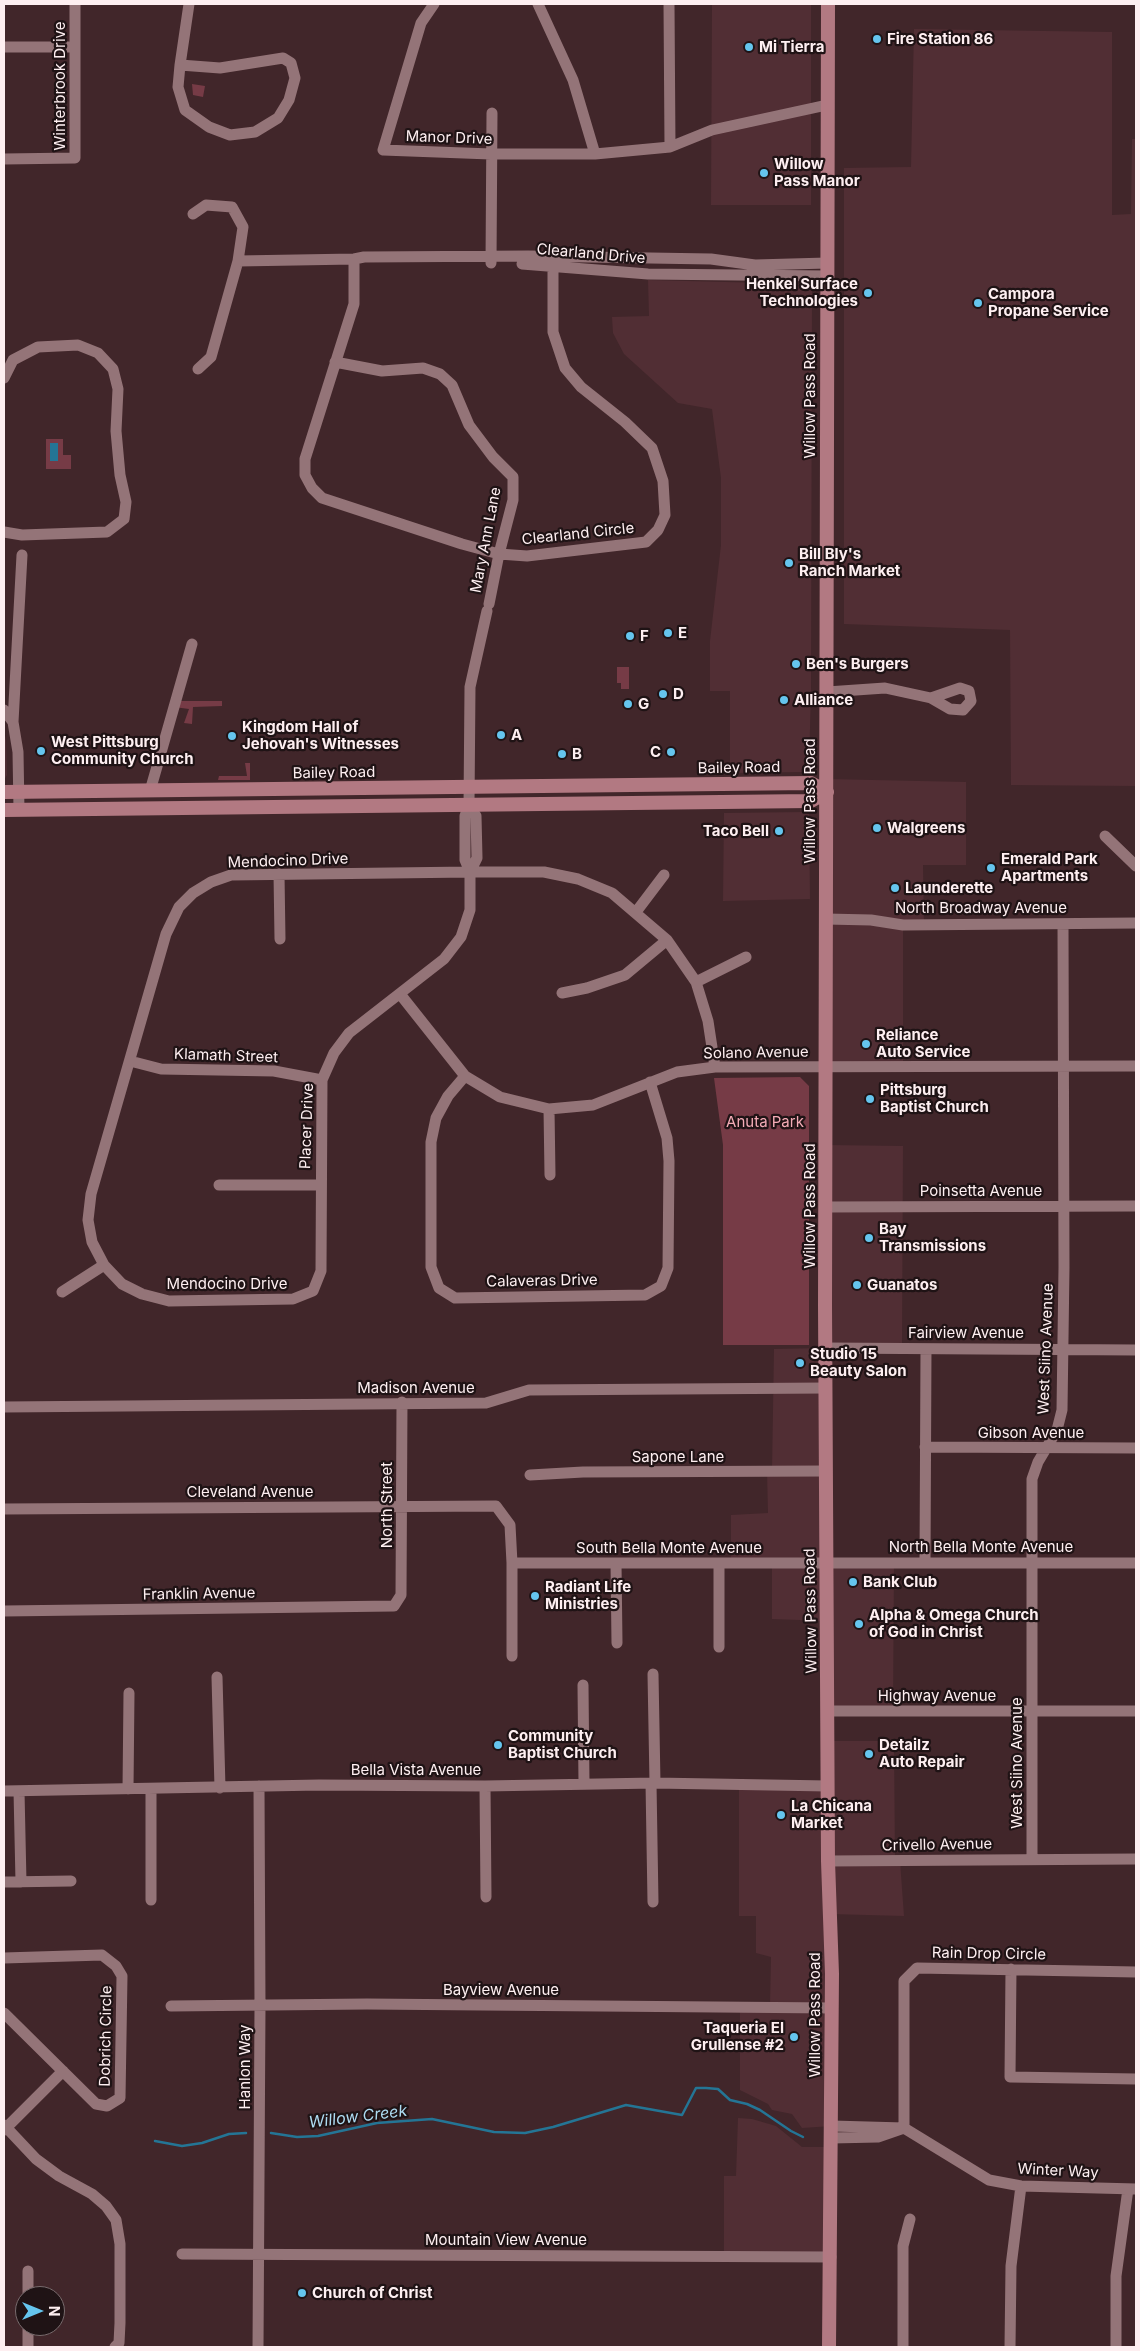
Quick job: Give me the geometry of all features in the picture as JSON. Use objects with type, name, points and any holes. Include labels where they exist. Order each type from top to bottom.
[{"type":"main road","name":"Willow Pass Road","points":[[828,4],[826,1561],[828,1861],[832,2008],[829,2347]]},
{"type":"main road","name":"Bailey Road","points":[[4,792],[811,783],[827,792]]},
{"type":"main road","points":[[4,810],[811,801],[827,792]]},
{"type":"street","name":"Winterbrook Drive","points":[[4,158],[75,158],[75,4]]},
{"type":"street","points":[[180,65],[220,68],[283,58],[292,64],[295,78],[289,100],[278,118],[255,132],[230,135],[209,127],[185,110],[178,86],[180,65],[189,4]]},
{"type":"street","name":"Manor Drive","points":[[434,4],[421,22],[383,150],[491,154],[595,154],[670,146],[712,130],[827,105]]},
{"type":"street","points":[[538,4],[573,80],[595,154]]},
{"type":"street","points":[[669,4],[670,146]]},
{"type":"street","points":[[4,48],[75,47]]},
{"type":"street","points":[[490,260],[492,113]]},
{"type":"street","points":[[193,214],[206,205],[232,207],[243,227],[238,261],[211,357],[198,369]]},
{"type":"street","name":"Clearland Drive","points":[[238,261],[354,259],[366,264],[490,260],[554,262],[711,258],[827,270]]},
{"type":"street","name":"Clearland Circle","points":[[354,259],[354,304],[306,459],[306,475],[312,488],[322,498],[499,554],[527,556],[646,542],[658,530],[665,515],[663,481],[652,448],[625,422],[581,387],[565,368],[553,332],[554,262]]},
{"type":"street","name":"Clearland Drive","points":[[554,262],[648,274],[749,277],[827,270]]},
{"type":"street","points":[[4,378],[8,357],[38,348],[78,346],[98,353],[113,369],[118,389],[116,431],[120,476],[126,502],[124,519],[107,532],[22,535],[4,532]]},
{"type":"street","name":"Mary Ann Lane","points":[[335,362],[382,371],[423,368],[440,374],[452,385],[469,425],[493,457],[513,477],[513,500],[470,686],[469,805]]},
{"type":"street","points":[[19,810],[18,752],[13,722],[22,555]]},
{"type":"street","points":[[150,791],[192,644]]},
{"type":"street","points":[[827,692],[885,688],[931,698]]},
{"type":"street","points":[[4,710],[13,722]]},
{"type":"street","name":"Placer Drive","points":[[313,1291],[321,1271],[322,1080],[334,1053],[349,1033],[444,960],[461,937],[470,910],[470,872],[477,858],[476,816],[469,805]]},
{"type":"street","points":[[1104,836],[1136,866]]},
{"type":"street","name":"Mendocino Drive","points":[[313,1291],[294,1299],[169,1301],[142,1294],[122,1284],[104,1265],[92,1242],[88,1220],[90,1194],[166,934],[179,907],[194,893],[211,882],[232,875],[470,872],[544,872],[578,879],[612,893],[668,940],[696,982],[708,1021],[715,1066]]},
{"type":"street","points":[[279,874],[280,939]]},
{"type":"street","points":[[636,912],[664,875]]},
{"type":"street","name":"North Broadway Avenue","points":[[826,919],[871,920],[904,925],[1136,922]]},
{"type":"street","name":"West Siino Avenue","points":[[1032,1859],[1032,1479],[1045,1449],[1057,1430],[1062,1410],[1064,1348],[1063,924]]},
{"type":"street","points":[[562,993],[587,988],[625,975],[668,940]]},
{"type":"street","points":[[696,982],[746,957]]},
{"type":"street","name":"Solano Avenue","points":[[400,994],[465,1076],[500,1098],[549,1109],[593,1105],[677,1072],[715,1066],[826,1068],[1136,1066]]},
{"type":"street","name":"Klamath Street","points":[[130,1061],[161,1069],[274,1071],[322,1080]]},
{"type":"street","name":"Calaveras Drive","points":[[465,1076],[448,1096],[436,1118],[431,1142],[431,1267],[439,1288],[455,1298],[645,1295],[661,1286],[668,1268],[669,1161],[667,1138],[650,1082]]},
{"type":"street","points":[[549,1109],[550,1175]]},
{"type":"street","points":[[218,1185],[320,1185]]},
{"type":"street","name":"Poinsetta Avenue","points":[[826,1207],[1136,1206]]},
{"type":"street","points":[[62,1292],[104,1265]]},
{"type":"street","name":"Fairview Avenue","points":[[826,1348],[1064,1348],[1136,1350]]},
{"type":"street","points":[[925,1562],[926,1349]]},
{"type":"street","name":"Madison Avenue","points":[[4,1407],[402,1402],[486,1403],[530,1390],[826,1388]]},
{"type":"street","name":"North Street","points":[[394,1606],[401,1595],[402,1402]]},
{"type":"street","name":"Gibson Avenue","points":[[925,1447],[1136,1448]]},
{"type":"street","name":"Sapone Lane","points":[[530,1475],[583,1472],[826,1471]]},
{"type":"street","name":"Cleveland Avenue","points":[[4,1508],[496,1506],[510,1525],[512,1563]]},
{"type":"street","name":"North Bella Monte Avenue","points":[[826,1561],[1136,1563]]},
{"type":"street","name":"South Bella Monte Avenue","points":[[512,1563],[616,1564],[826,1561]]},
{"type":"street","points":[[512,1563],[512,1656]]},
{"type":"street","points":[[719,1563],[720,1647]]},
{"type":"street","points":[[616,1564],[617,1643]]},
{"type":"street","name":"Franklin Avenue","points":[[4,1611],[394,1606]]},
{"type":"street","points":[[653,1674],[654,1902]]},
{"type":"street","points":[[217,1677],[220,1788]]},
{"type":"street","points":[[583,1685],[584,1784]]},
{"type":"street","points":[[128,1694],[128,1789]]},
{"type":"street","name":"Highway Avenue","points":[[828,1711],[1136,1711]]},
{"type":"street","name":"Bella Vista Avenue","points":[[4,1792],[259,1786],[485,1786],[653,1783],[828,1786]]},
{"type":"street","name":"Hanlon Way","points":[[258,2347],[259,1786]]},
{"type":"street","points":[[485,1786],[486,1896]]},
{"type":"street","points":[[151,1790],[151,1900]]},
{"type":"street","points":[[19,1791],[21,1882]]},
{"type":"street","name":"Crivello Avenue","points":[[828,1861],[1136,1859]]},
{"type":"street","points":[[4,1882],[71,1881]]},
{"type":"street","name":"Dobrich Circle","points":[[4,1958],[102,1955],[116,1966],[122,1976],[120,2098],[107,2106],[96,2104],[4,2013]]},
{"type":"street","name":"Rain Drop Circle","points":[[904,2128],[904,1980],[917,1968],[1136,1972]]},
{"type":"street","points":[[1011,1969],[1010,2077],[1136,2079]]},
{"type":"street","name":"Bayview Avenue","points":[[171,2006],[377,2004],[832,2008]]},
{"type":"street","points":[[63,2071],[5,2128],[36,2159],[59,2176],[92,2194],[106,2206],[116,2220],[120,2244],[120,2323],[119,2343],[115,2347]]},
{"type":"street","points":[[832,2132],[878,2137],[904,2128]]},
{"type":"street","name":"Winter Way","points":[[904,2128],[989,2180],[1021,2186],[1132,2189]]},
{"type":"street","points":[[1010,2347],[1011,2266],[1021,2186]]},
{"type":"street","points":[[1116,2347],[1116,2276],[1132,2189]]},
{"type":"street","points":[[903,2347],[903,2246],[910,2219]]},
{"type":"street","name":"Mountain View Avenue","points":[[182,2254],[830,2257]]},
{"type":"street","points":[[28,2271],[28,2286]]},
{"type":"shaded area","points":[[712,4],[811,4],[811,205],[711,205]]},
{"type":"shaded area","points":[[914,29],[1112,32],[1112,215],[1131,214],[1132,139],[1136,139],[1136,786],[1011,785],[1010,630],[844,624],[844,168],[911,167]]},
{"type":"shaded area","points":[[648,280],[804,284],[812,290],[811,689],[809,767],[804,772],[730,773],[730,691],[710,691],[710,641],[721,545],[721,478],[712,409],[678,403],[624,354],[613,333],[612,317],[649,316]]},
{"type":"shaded area","points":[[4,731],[7,775],[4,780]]},
{"type":"shaded area","points":[[827,779],[966,782],[966,865],[923,865],[924,925],[903,925],[903,1067],[826,1068]]},
{"type":"shaded area","points":[[806,812],[809,814],[810,899],[723,901],[724,813]]},
{"type":"shaded area","points":[[826,1145],[903,1146],[902,1347],[826,1348],[826,1561],[894,1563],[893,1712],[828,1711],[827,1621],[772,1619],[772,1563],[731,1563],[731,1515],[768,1513],[767,1471],[772,1471],[774,1349],[825,1348]]},
{"type":"shaded area","points":[[828,1741],[894,1741],[895,1861],[900,1861],[904,1916],[830,1914],[832,2126],[802,2128],[792,2114],[772,2110],[768,2104],[740,2090],[740,2006],[770,2006],[771,1957],[756,1953],[756,1916],[739,1916],[739,1784],[828,1786]]},
{"type":"shaded area","points":[[738,2118],[752,2119],[776,2126],[802,2147],[831,2147],[831,2257],[724,2255],[724,2176],[736,2176]]},
{"type":"green space","points":[[192,84],[205,86],[203,97],[193,95]]},
{"type":"green space","points":[[46,439],[63,439],[63,455],[71,455],[71,469],[46,469]]},
{"type":"green space","points":[[617,667],[629,667],[629,689],[621,689],[621,683],[617,683]]},
{"type":"green space","points":[[176,701],[222,701],[222,706],[193,707],[192,724],[184,723],[189,709],[174,707]]},
{"type":"green space","points":[[245,763],[250,763],[250,780],[218,780],[219,776],[247,776]]},
{"type":"green space","name":"Anuta Park","points":[[800,1077],[809,1086],[809,1345],[723,1345],[723,1145],[714,1078]]},
{"type":"water","points":[[50,443],[58,443],[58,461],[50,461]]},
{"type":"waterway","name":"Willow Creek","points":[[271,2133],[297,2137],[318,2136],[377,2123],[432,2119],[494,2132],[525,2133],[553,2127],[626,2105],[682,2115],[696,2088],[706,2088],[718,2089],[730,2100],[747,2104],[760,2110],[803,2137]]},
{"type":"waterway","name":"Willow Creek","points":[[155,2141],[182,2146],[202,2143],[229,2134],[246,2133]]},
{"type":"place","name":"Fire Station 86","points":[[877,39]]},
{"type":"place","name":"Mi Tierra","points":[[749,47]]},
{"type":"place","name":"Willow Pass Manor","points":[[764,173]]},
{"type":"place","name":"Henkel Surface Technologies","points":[[868,293]]},
{"type":"place","name":"Campora Propane Service","points":[[978,303]]},
{"type":"place","name":"Bill Bly's Ranch Market","points":[[789,563]]},
{"type":"place","name":"E","points":[[668,633]]},
{"type":"place","name":"F","points":[[630,636]]},
{"type":"place","name":"Ben's Burgers","points":[[796,664]]},
{"type":"place","name":"D","points":[[663,694]]},
{"type":"place","name":"Alliance","points":[[784,700]]},
{"type":"place","name":"G","points":[[628,704]]},
{"type":"place","name":"A","points":[[501,735]]},
{"type":"place","name":"Kingdom Hall of Jehovah's Witnesses","points":[[232,736]]},
{"type":"place","name":"West Pittsburg Community Church","points":[[41,751]]},
{"type":"place","name":"C","points":[[671,752]]},
{"type":"place","name":"B","points":[[562,754]]},
{"type":"place","name":"Walgreens","points":[[877,828]]},
{"type":"place","name":"Taco Bell","points":[[779,831]]},
{"type":"place","name":"Emerald Park Apartments","points":[[991,868]]},
{"type":"place","name":"Launderette","points":[[895,888]]},
{"type":"place","name":"Reliance Auto Service","points":[[866,1044]]},
{"type":"place","name":"Pittsburg Baptist Church","points":[[870,1099]]},
{"type":"place","name":"Bay Transmissions","points":[[869,1238]]},
{"type":"place","name":"Guanatos","points":[[857,1285]]},
{"type":"place","name":"Studio 15 Beauty Salon","points":[[800,1363]]},
{"type":"place","name":"Bank Club","points":[[853,1582]]},
{"type":"place","name":"Radiant Life Ministries","points":[[535,1596]]},
{"type":"place","name":"Alpha & Omega Church of God in Christ","points":[[859,1624]]},
{"type":"place","name":"Community Baptist Church","points":[[498,1745]]},
{"type":"place","name":"Detailz Auto Repair","points":[[869,1754]]},
{"type":"place","name":"La Chicana Market","points":[[781,1815]]},
{"type":"place","name":"Taqueria El Grullense #2","points":[[794,2037]]},
{"type":"place","name":"Church of Christ","points":[[302,2293]]}]
